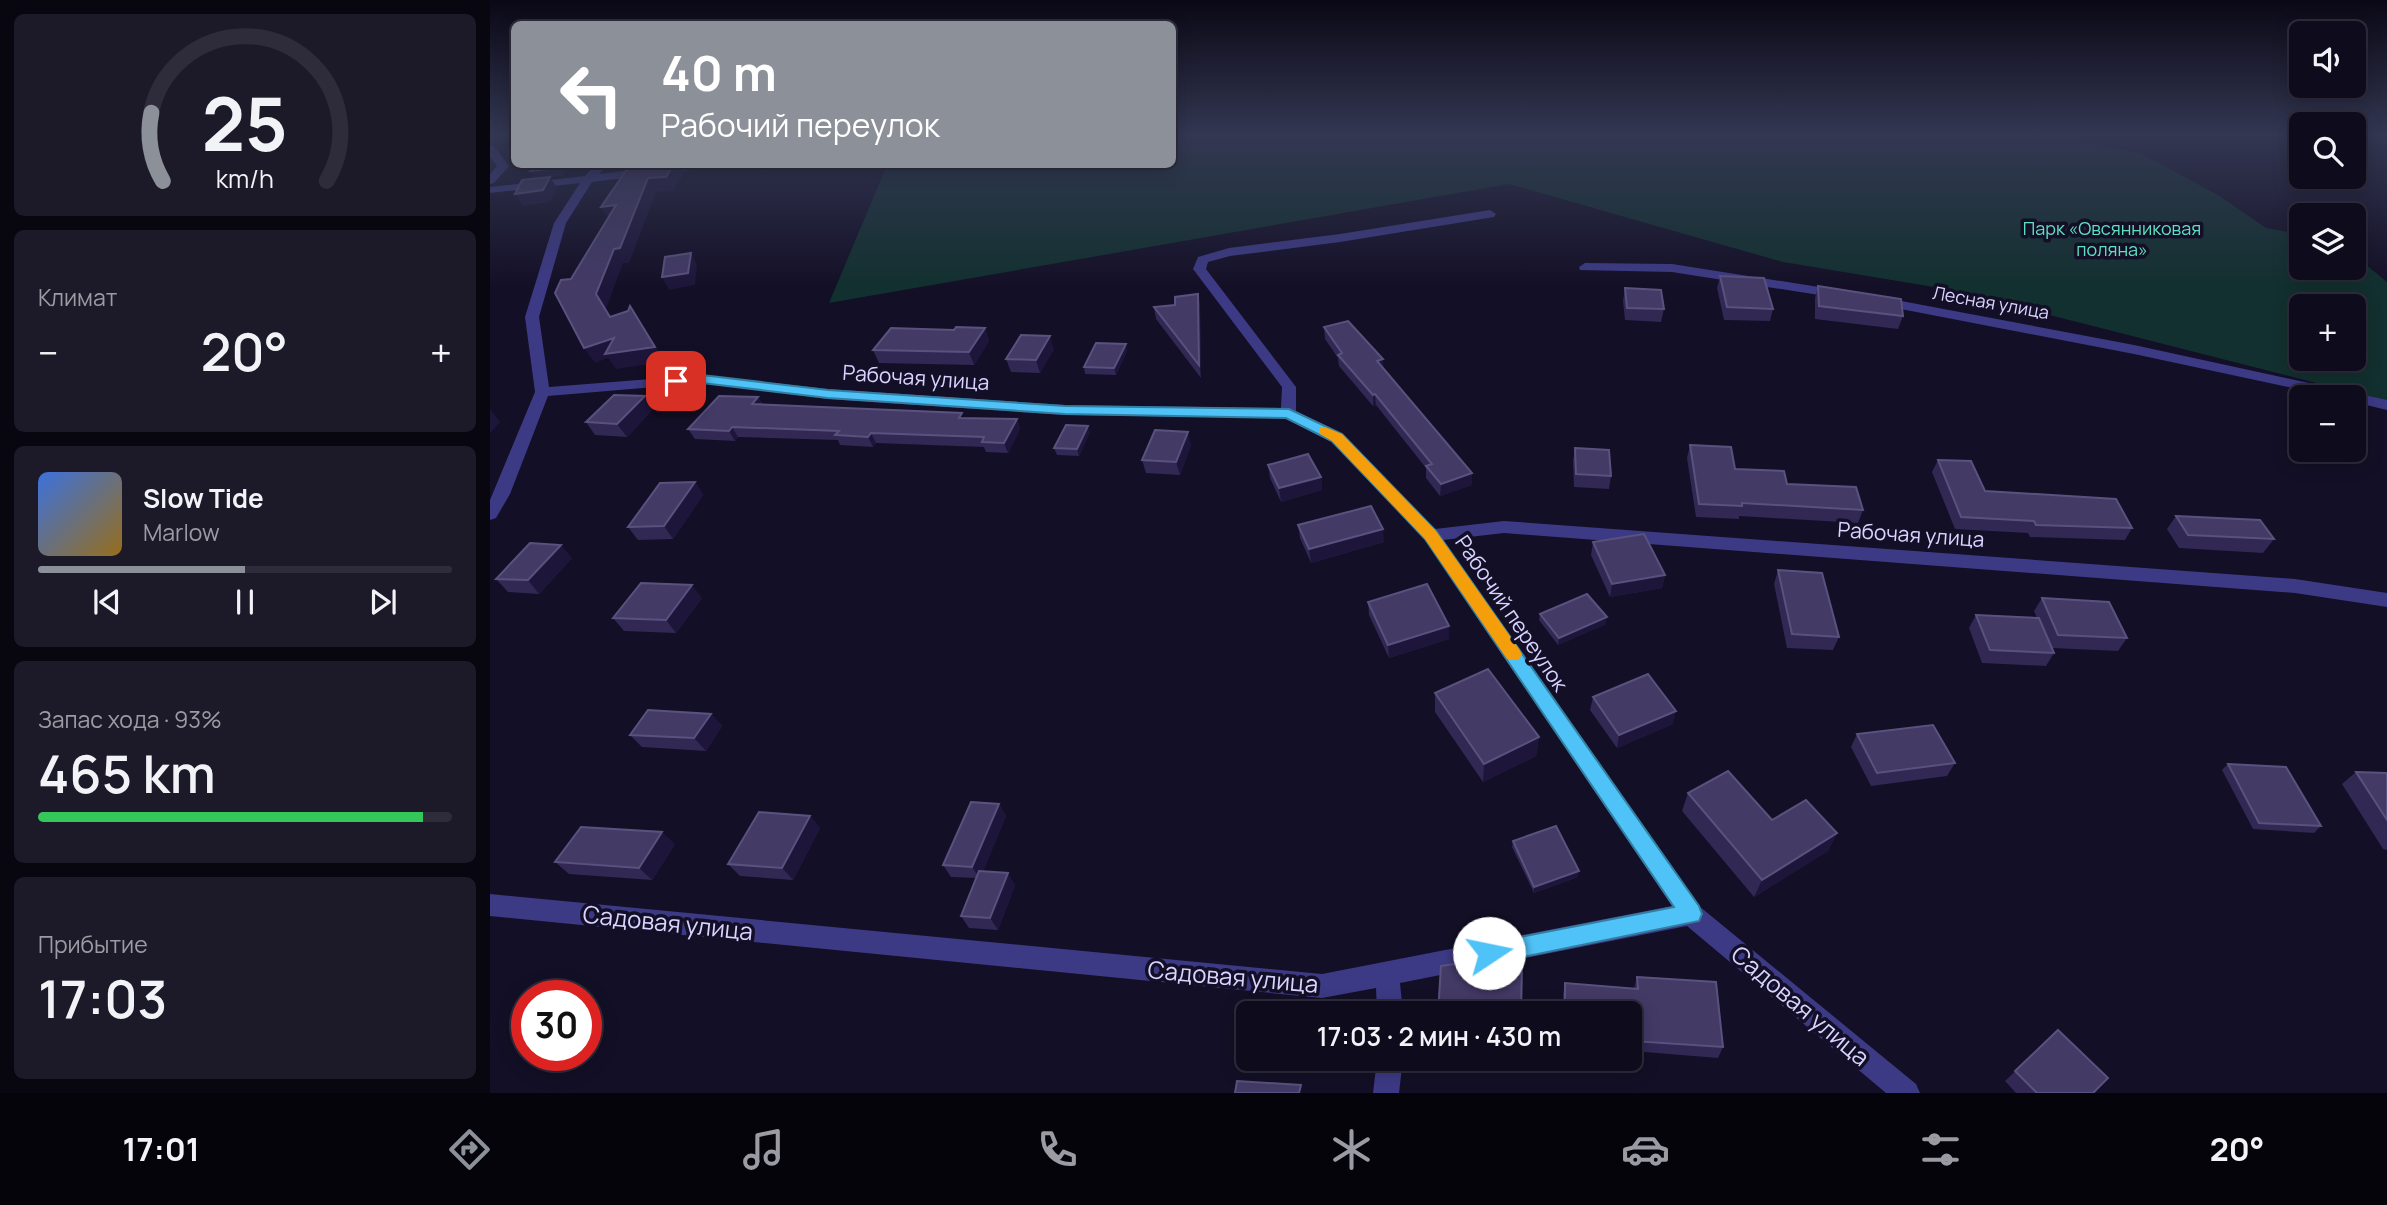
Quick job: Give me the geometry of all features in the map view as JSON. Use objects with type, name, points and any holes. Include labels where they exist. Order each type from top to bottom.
[{"type":"street","points":[[490,190],[531,185]]},
{"type":"street","points":[[490,514],[502,494],[542,392],[532,317],[561,223],[585,185]]},
{"type":"street","points":[[1289,413],[1289,387],[1199,269],[1203,260],[1221,253],[1340,238],[1490,214]]},
{"type":"street","name":"Лесная улица","points":[[1585,267],[1672,268],[1862,298],[2087,340],[2288,381],[2387,405]]},
{"type":"street","name":"Рабочая улица","points":[[542,392],[702,379],[828,394],[1065,410],[1289,413]]},
{"type":"street","name":"Рабочий переулок","points":[[1289,413],[1337,438],[1431,535],[1691,914]]},
{"type":"street","name":"Рабочая улица","points":[[1431,535],[1504,527],[2295,586],[2387,600]]},
{"type":"street","name":"Садовая улица","points":[[490,905],[1322,986],[1691,914],[1907,1093]]},
{"type":"street","points":[[1387,973],[1389,1001]]},
{"type":"street","points":[[1385,1093],[1388,1071]]},
{"type":"green space","name":"Парк «Овсянниковая поляна»","points":[[879,185],[1503,185],[829,303]]},
{"type":"green space","name":"Парк «Овсянниковая поляна»","points":[[1513,185],[2199,185],[2266,228],[2289,232],[2289,280],[2366,280],[2366,265],[2387,282],[2387,401],[2366,396],[2366,385],[2324,385],[1952,290],[1783,262]]},
{"type":"building","points":[[519,185],[546,185],[543,190],[515,194]]},
{"type":"building","points":[[616,185],[645,185],[620,248],[614,249],[596,294],[610,317],[628,311],[630,306],[655,347],[605,354],[614,338],[584,348],[555,293],[561,280],[571,279],[616,205],[601,207]]},
{"type":"building","points":[[691,253],[688,273],[662,277],[665,257]]},
{"type":"building","points":[[1720,276],[1764,278],[1773,309],[1727,307]]},
{"type":"building","points":[[1818,286],[1901,299],[1903,316],[1819,306]]},
{"type":"building","points":[[1625,288],[1661,290],[1664,309],[1627,308]]},
{"type":"building","points":[[1198,294],[1199,365],[1154,307],[1175,305],[1175,297]]},
{"type":"building","points":[[1348,321],[1383,359],[1377,361],[1472,473],[1441,484],[1426,466],[1432,464],[1375,394],[1373,395],[1338,355],[1342,353],[1324,327]]},
{"type":"building","points":[[956,327],[985,328],[969,352],[873,350],[891,328],[954,330]]},
{"type":"building","points":[[1021,335],[1050,336],[1036,360],[1006,359]]},
{"type":"building","points":[[1096,343],[1126,344],[1114,368],[1084,367]]},
{"type":"building","points":[[614,395],[645,396],[617,424],[586,422]]},
{"type":"building","points":[[719,396],[758,397],[752,404],[962,413],[959,418],[1017,419],[1004,443],[982,442],[984,437],[871,433],[868,437],[835,435],[839,431],[732,427],[729,431],[688,429]]},
{"type":"building","points":[[1066,425],[1088,426],[1077,449],[1054,448]]},
{"type":"building","points":[[1155,430],[1188,432],[1176,462],[1142,460]]},
{"type":"building","points":[[1690,445],[1731,447],[1735,469],[1784,471],[1787,484],[1856,487],[1863,510],[1742,503],[1742,506],[1699,504]]},
{"type":"building","points":[[1575,448],[1609,450],[1611,476],[1576,474]]},
{"type":"building","points":[[1308,454],[1321,477],[1279,488],[1268,465]]},
{"type":"building","points":[[1938,460],[1971,461],[1985,491],[2116,499],[2132,528],[2036,525],[2034,521],[1961,517]]},
{"type":"building","points":[[695,482],[664,526],[628,527],[660,483]]},
{"type":"building","points":[[1371,506],[1383,529],[1309,549],[1298,525]]},
{"type":"building","points":[[2176,516],[2260,520],[2274,539],[2188,535]]},
{"type":"building","points":[[1644,534],[1665,575],[1612,584],[1593,542]]},
{"type":"building","points":[[530,543],[561,545],[528,580],[496,579]]},
{"type":"building","points":[[1778,570],[1822,573],[1839,637],[1792,634]]},
{"type":"building","points":[[641,583],[692,585],[666,620],[613,618]]},
{"type":"building","points":[[1427,584],[1449,626],[1388,645],[1368,602]]},
{"type":"building","points":[[1587,594],[1607,617],[1559,638],[1540,614]]},
{"type":"building","points":[[2042,598],[2109,602],[2127,638],[2058,635]]},
{"type":"building","points":[[1976,615],[2039,618],[2054,653],[1990,650]]},
{"type":"building","points":[[1488,669],[1539,737],[1484,764],[1435,693]]},
{"type":"building","points":[[1648,674],[1676,711],[1619,735],[1593,697]]},
{"type":"building","points":[[648,710],[711,714],[694,738],[630,735]]},
{"type":"building","points":[[1933,725],[1955,763],[1877,773],[1857,734]]},
{"type":"building","points":[[2228,764],[2286,767],[2321,826],[2259,823]]},
{"type":"building","points":[[1728,771],[1772,820],[1806,800],[1837,833],[1762,880],[1688,793]]},
{"type":"building","points":[[2356,772],[2387,773],[2387,820]]},
{"type":"building","points":[[971,802],[999,804],[972,867],[943,865]]},
{"type":"building","points":[[759,812],[810,816],[782,868],[728,864]]},
{"type":"building","points":[[1556,826],[1579,871],[1534,887],[1513,841]]},
{"type":"building","points":[[581,827],[662,832],[639,868],[555,862]]},
{"type":"building","points":[[979,871],[1008,873],[990,918],[961,916]]},
{"type":"building","points":[[1466,962],[1522,965],[1521,1001],[1439,1001],[1441,966]]},
{"type":"building","points":[[1637,977],[1716,982],[1723,1047],[1642,1042],[1642,1001],[1565,1001],[1565,983],[1638,989]]},
{"type":"building","points":[[2058,1030],[2108,1078],[2093,1093],[2037,1093],[2015,1071]]},
{"type":"building","points":[[1237,1081],[1301,1085],[1299,1093],[1235,1093]]},
{"type":"slow traffic","points":[[1325,431],[1337,438],[1431,535],[1513,654]]},
{"type":"route","points":[[676,381],[702,379],[828,394],[1065,410],[1289,413],[1337,438],[1431,535],[1691,914],[1489,953]]}]
